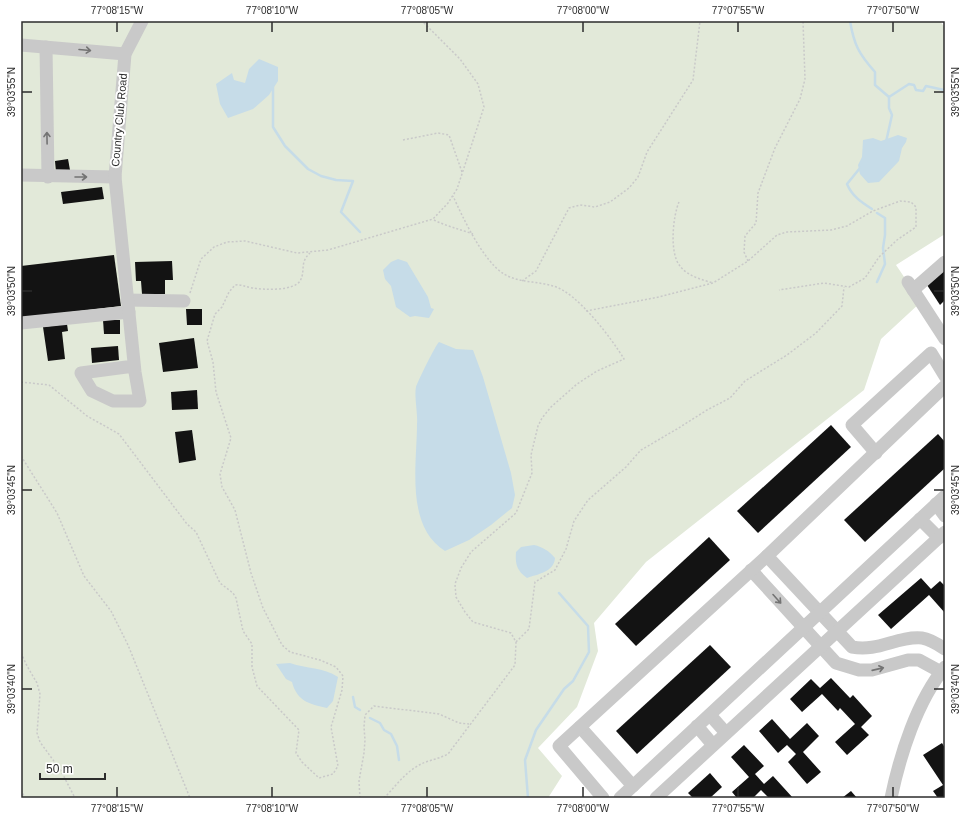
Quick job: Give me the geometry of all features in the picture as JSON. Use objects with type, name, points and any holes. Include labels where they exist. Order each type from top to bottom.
[{"type":"street","name":"Country Club Road","points":[[21,175],[48,177],[114,177],[125,54],[142,21]]},
{"type":"street","points":[[21,45],[125,54]]},
{"type":"street","points":[[46,47],[48,177]]},
{"type":"street","points":[[114,177],[134,366]]},
{"type":"street","points":[[945,262],[910,286],[945,340]]},
{"type":"street","points":[[21,323],[128,306],[184,301]]},
{"type":"street","points":[[876,453],[852,425],[931,353],[945,376]]},
{"type":"street","points":[[603,798],[559,746],[767,556],[945,386]]},
{"type":"street","points":[[620,798],[940,500],[945,516]]},
{"type":"street","points":[[656,798],[819,646],[942,535],[920,519]]},
{"type":"street","points":[[767,556],[852,647],[869,649],[904,639],[924,638],[945,649]]},
{"type":"street","points":[[751,570],[836,663],[847,668],[872,670],[908,660],[919,660],[943,669],[933,683],[916,716],[896,774],[891,798]]},
{"type":"street","points":[[710,715],[726,733]]},
{"type":"street","points":[[698,726],[714,745]]},
{"type":"street","points":[[580,727],[633,786]]},
{"type":"path","points":[[184,301],[189,295],[201,259],[214,247],[226,242],[244,241],[291,252],[310,253],[328,250],[433,220],[457,189],[484,107],[478,84],[460,59],[422,21]]},
{"type":"path","points":[[522,281],[536,271],[569,208],[580,205],[595,207],[610,202],[629,188],[638,177],[647,152],[693,80],[700,21]]},
{"type":"path","points":[[748,261],[744,252],[745,236],[756,223],[758,193],[775,148],[800,99],[805,79],[803,21]]},
{"type":"path","points":[[403,140],[438,133],[449,135],[462,172]]},
{"type":"path","points":[[384,798],[414,768],[426,762],[438,760],[448,754],[468,724],[514,665],[516,642],[511,633],[473,622],[456,597],[455,584],[461,568],[471,552],[516,513],[532,473],[531,455],[538,426],[542,418],[551,407],[577,384],[597,371],[624,359],[611,337],[574,299],[555,286],[514,279],[494,266],[473,234],[453,196]]},
{"type":"path","points":[[586,311],[659,297],[714,283],[748,261],[777,235],[782,233],[831,230],[847,226],[873,211],[900,201],[911,202],[916,207],[916,227],[897,240],[879,258],[865,278],[849,287],[824,283],[780,290]]},
{"type":"path","points":[[680,202],[676,208],[674,251],[680,266],[697,278],[714,283]]},
{"type":"path","points":[[433,220],[449,228],[458,228],[473,234]]},
{"type":"path","points":[[21,382],[49,385],[87,416],[119,434],[136,454],[187,524],[196,532],[220,583],[233,593],[236,598],[242,630],[252,644],[252,667],[257,686],[299,730],[296,753],[299,758],[320,778],[333,774],[338,766],[331,727],[342,690],[343,676],[336,667],[320,660],[290,652],[282,645],[263,608],[251,573],[235,510],[222,487],[220,474],[231,438],[216,392],[213,362],[207,341],[215,314],[222,307],[229,292],[235,285],[240,284],[255,289],[288,288],[296,286],[301,280],[304,259],[310,253]]},
{"type":"path","points":[[516,642],[529,629],[535,582],[555,570],[566,549],[574,521],[588,500],[626,467],[641,450],[707,410],[730,398],[745,381],[787,355],[816,333],[842,306],[844,287]]},
{"type":"path","points":[[21,456],[57,513],[84,576],[111,611],[128,645],[190,798]]},
{"type":"path","points":[[21,653],[26,666],[37,683],[40,694],[37,733],[40,742],[61,771],[75,798]]},
{"type":"path","points":[[360,798],[359,781],[364,753],[364,721],[365,715],[374,706],[439,714],[459,724],[468,724]]},
{"type":"path","points":[[21,790],[25,798]]},
{"type":"green space","points":[[21,21],[940,21],[945,28],[945,234],[896,265],[921,302],[881,339],[864,390],[646,562],[594,623],[598,651],[577,707],[538,748],[562,776],[548,798],[21,798]]},
{"type":"water","points":[[259,59],[278,67],[278,81],[269,95],[253,109],[228,118],[220,104],[216,84],[232,73],[234,80],[245,83],[249,69]]},
{"type":"water","points":[[898,135],[907,138],[902,148],[899,161],[879,182],[868,183],[860,174],[858,165],[862,157],[863,140],[873,138],[881,141]]},
{"type":"water","points":[[398,259],[407,262],[428,297],[431,308],[434,309],[429,318],[415,316],[410,317],[396,307],[391,286],[385,279],[383,270],[391,262]]},
{"type":"water","points":[[439,342],[456,349],[473,350],[483,377],[511,473],[515,495],[512,508],[491,525],[469,540],[445,551],[432,540],[424,526],[416,493],[415,475],[417,420],[415,395],[416,387],[430,356]]},
{"type":"water","points":[[534,545],[550,553],[555,558],[554,563],[545,572],[527,578],[517,567],[516,552],[521,547]]},
{"type":"water","points":[[290,663],[327,671],[338,677],[333,701],[327,708],[309,703],[297,694],[292,682],[286,679],[276,664]]},
{"type":"building","points":[[68,159],[70,170],[56,172],[55,161]]},
{"type":"building","points":[[102,187],[104,199],[63,204],[61,192]]},
{"type":"building","points":[[114,255],[121,306],[21,318],[21,266]]},
{"type":"building","points":[[172,261],[173,280],[165,280],[165,294],[142,294],[141,281],[136,281],[135,262]]},
{"type":"building","points":[[945,269],[945,300],[940,305],[927,285]]},
{"type":"building","points":[[186,309],[202,309],[202,325],[187,325]]},
{"type":"building","points":[[103,320],[120,320],[120,334],[104,334]]},
{"type":"building","points":[[67,324],[68,331],[62,332],[65,359],[48,361],[43,327]]},
{"type":"building","points":[[194,338],[198,368],[163,372],[159,343]]},
{"type":"building","points":[[118,346],[119,360],[92,363],[91,348]]},
{"type":"building","points":[[197,390],[198,409],[172,410],[171,392]]},
{"type":"building","points":[[831,425],[851,447],[758,533],[737,511]]},
{"type":"building","points":[[192,430],[196,460],[179,463],[175,432]]},
{"type":"building","points":[[938,434],[945,442],[945,468],[865,542],[844,520]]},
{"type":"building","points":[[709,537],[730,560],[636,646],[615,624]]},
{"type":"building","points":[[921,578],[931,589],[940,581],[945,586],[945,613],[929,595],[891,629],[878,615]]},
{"type":"building","points":[[710,645],[731,667],[637,754],[616,731]]},
{"type":"building","points":[[831,678],[850,698],[853,695],[872,716],[861,727],[869,735],[847,755],[835,742],[855,724],[840,708],[838,711],[822,694],[802,712],[790,699],[811,679],[820,688]]},
{"type":"building","points":[[772,719],[790,739],[807,723],[819,736],[803,752],[821,772],[807,784],[788,762],[796,754],[787,745],[778,753],[759,731]]},
{"type":"building","points":[[942,743],[945,748],[945,798],[938,798],[933,791],[943,785],[923,755]]},
{"type":"building","points":[[744,745],[764,766],[755,774],[764,784],[773,776],[793,798],[769,798],[761,790],[753,798],[737,798],[732,792],[749,777],[731,757]]},
{"type":"building","points":[[710,773],[722,787],[710,798],[693,798],[688,793]]},
{"type":"building","points":[[851,791],[857,798],[842,798]]},
{"type":"waterway","points":[[850,21],[855,43],[865,60],[875,72],[875,85],[889,97]]},
{"type":"waterway","points":[[886,142],[892,115],[889,108],[889,97],[909,84],[914,85],[916,90],[923,91],[926,86],[944,90]]},
{"type":"waterway","points":[[273,87],[273,127],[285,146],[308,169],[321,176],[336,180],[353,181],[341,212],[360,232]]},
{"type":"waterway","points":[[860,168],[847,184],[854,195],[872,209]]},
{"type":"waterway","points":[[877,213],[885,218],[883,248],[885,264],[877,282]]},
{"type":"waterway","points":[[528,798],[525,760],[536,730],[564,689],[573,681],[589,652],[588,626],[559,593]]},
{"type":"waterway","points":[[353,697],[355,707],[360,710]]},
{"type":"waterway","points":[[370,718],[380,723],[384,730],[391,734],[397,746],[399,760]]}]
